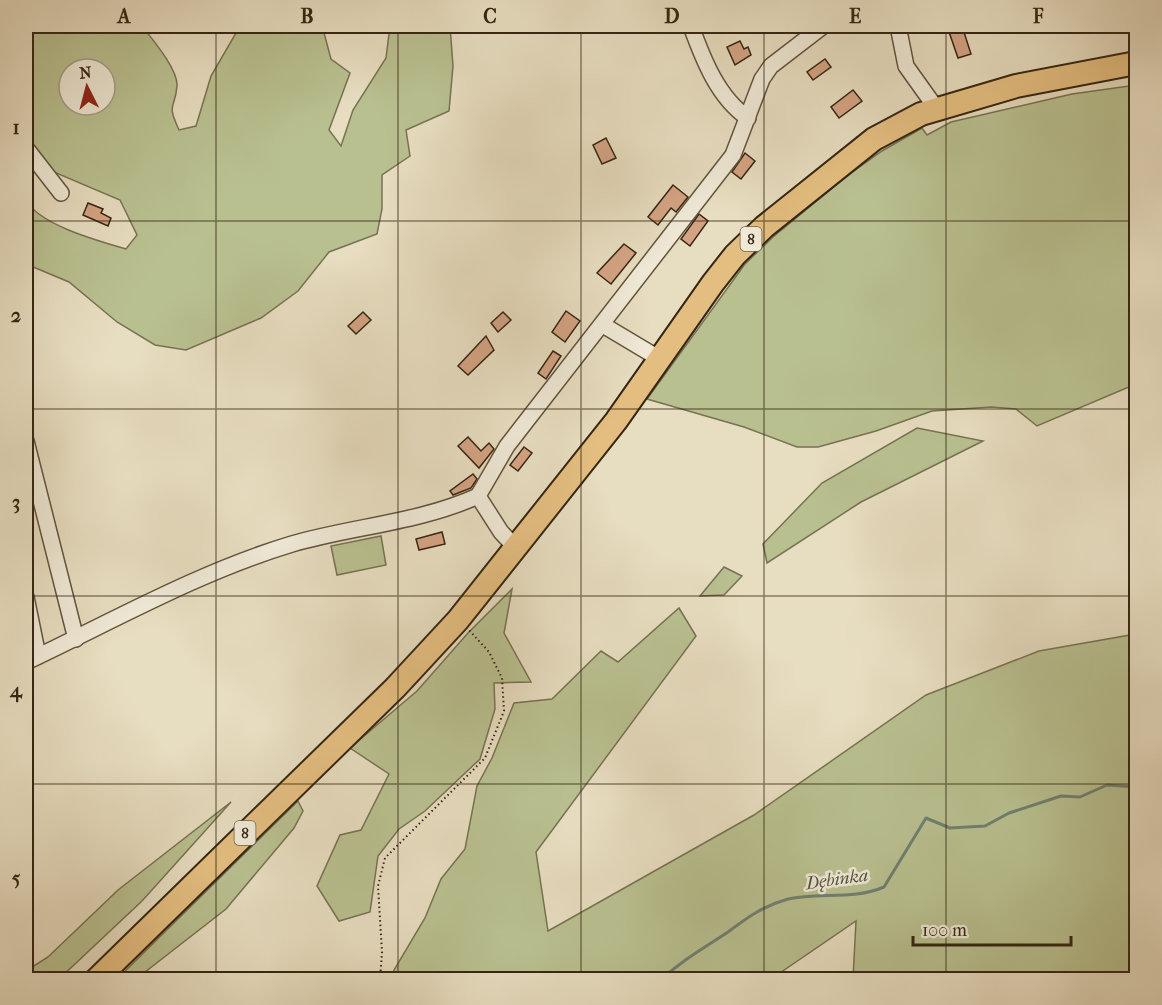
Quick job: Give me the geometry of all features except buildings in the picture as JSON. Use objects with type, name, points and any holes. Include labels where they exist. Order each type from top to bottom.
[{"type":"highway","name":"8","points":[[96,980],[394,688],[458,620],[609,429],[712,283],[735,255],[764,227],[874,140],[936,108],[1016,86],[1137,63]]},
{"type":"street","points":[[692,26],[701,53],[718,86],[736,110],[748,118]]},
{"type":"street","points":[[26,597],[32,659],[156,597],[272,551],[295,543],[447,510],[478,496],[510,440],[603,326],[668,237],[733,155],[762,80],[771,66],[823,26]]},
{"type":"street","points":[[898,26],[906,66],[936,108]]},
{"type":"street","points":[[26,148],[61,193]]},
{"type":"street","points":[[603,326],[660,359]]},
{"type":"street","points":[[26,441],[76,639]]},
{"type":"street","points":[[478,496],[501,532],[516,548]]},
{"type":"path","points":[[380,980],[382,952],[378,886],[385,858],[485,758],[504,711],[502,678],[489,652],[479,638],[458,620]]},
{"type":"green space","points":[[26,26],[142,26],[164,54],[176,79],[176,94],[172,110],[179,130],[196,126],[211,76],[240,26],[325,26],[324,33],[331,59],[350,73],[329,130],[341,146],[353,110],[386,58],[390,26],[450,26],[453,66],[449,111],[406,130],[410,156],[382,175],[382,209],[377,234],[329,252],[298,291],[261,318],[186,350],[155,345],[117,322],[69,282],[26,264],[26,200],[43,217],[56,224],[126,249],[137,235],[120,200],[49,170],[26,143]]},
{"type":"green space","points":[[1136,85],[1136,384],[1037,426],[1016,409],[991,407],[932,411],[876,431],[818,447],[797,447],[744,427],[647,399],[745,264],[773,237],[847,176],[882,151],[922,128],[927,135],[951,122],[1072,94]]},
{"type":"green space","points":[[917,428],[983,441],[861,502],[767,563],[763,544],[822,483]]},
{"type":"green space","points":[[381,536],[386,565],[337,575],[331,546]]},
{"type":"green space","points":[[724,567],[742,576],[724,595],[700,596]]},
{"type":"green space","points":[[512,589],[504,633],[531,682],[494,683],[495,709],[480,759],[425,811],[399,829],[378,856],[370,912],[339,921],[317,886],[340,835],[361,830],[389,774],[350,748],[417,691],[468,633]]},
{"type":"green space","points":[[679,608],[696,636],[536,852],[548,931],[754,815],[926,695],[1039,651],[1136,634],[1136,979],[853,979],[856,921],[771,979],[391,979],[425,918],[441,879],[465,849],[477,786],[492,758],[514,703],[552,699],[601,651],[618,662]]},
{"type":"green space","points":[[298,801],[303,811],[294,828],[226,909],[136,979],[117,979]]},
{"type":"green space","points":[[231,802],[142,901],[59,979],[26,979],[26,971],[48,957],[118,890]]},
{"type":"waterway","name":"Dębinka","points":[[661,980],[693,954],[771,905],[800,897],[849,895],[884,887],[926,818],[950,828],[985,826],[1009,813],[1061,796],[1080,797],[1107,785],[1136,787]]}]
